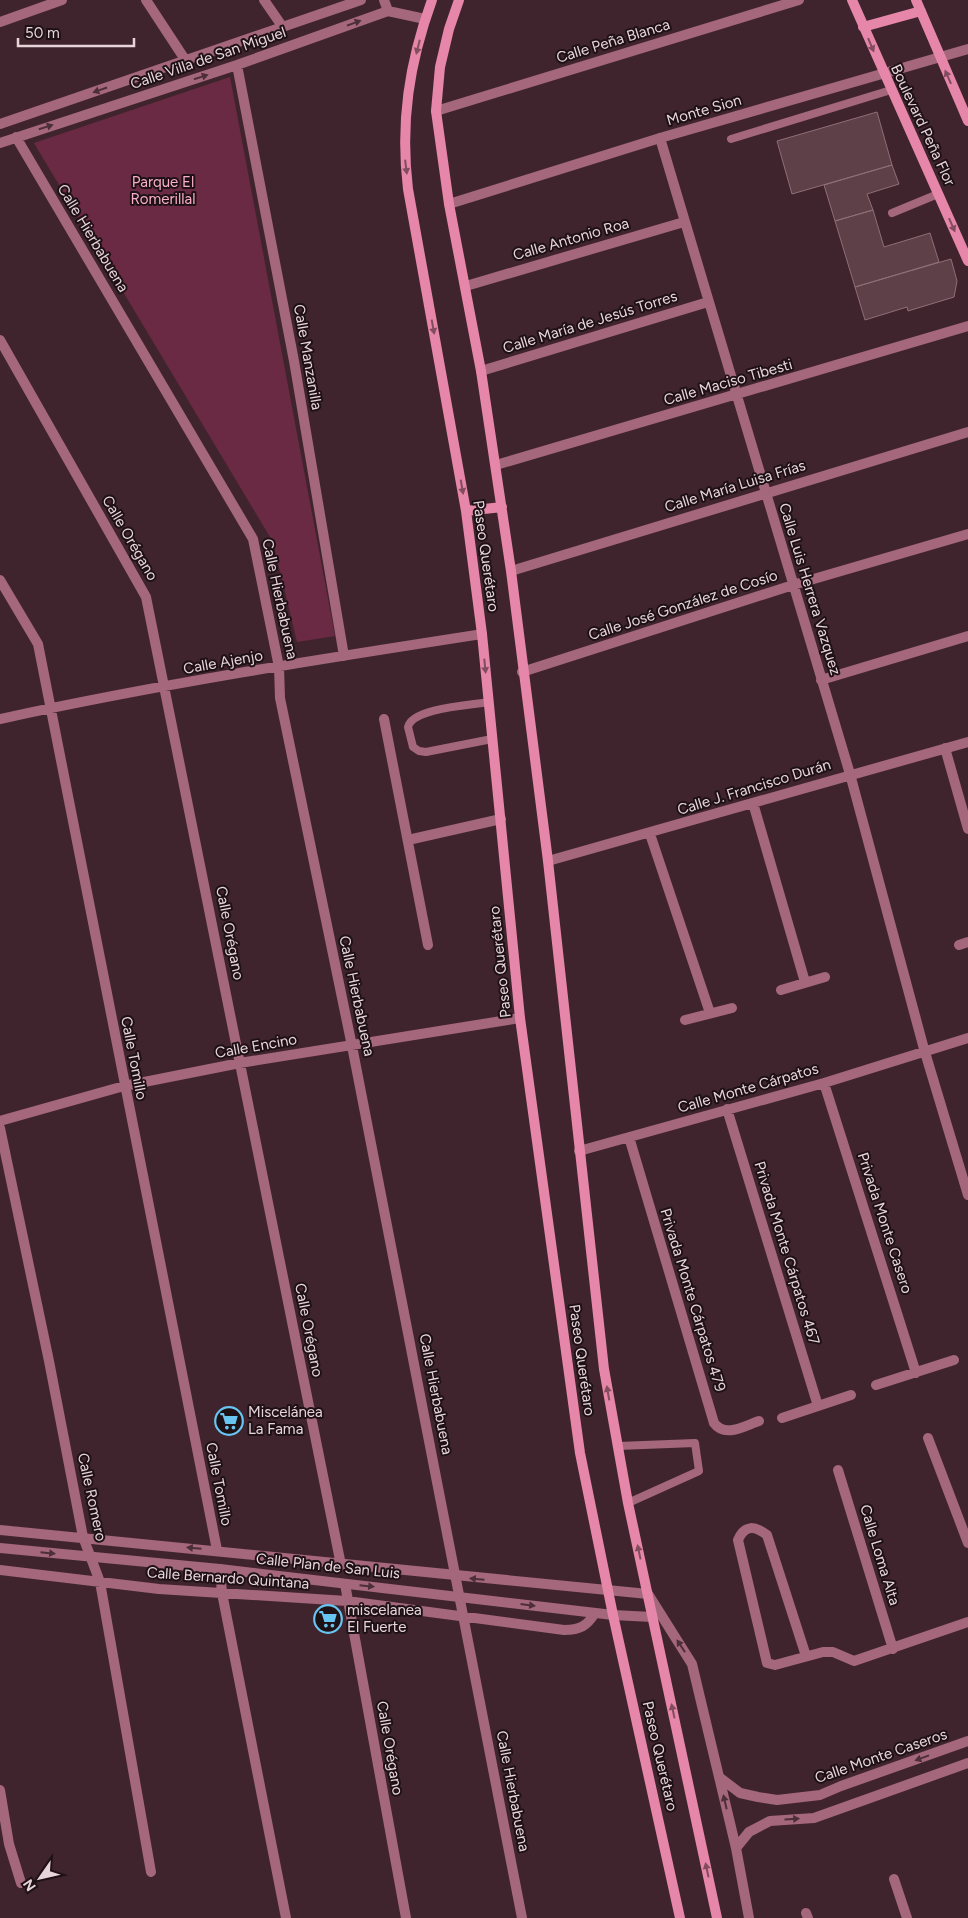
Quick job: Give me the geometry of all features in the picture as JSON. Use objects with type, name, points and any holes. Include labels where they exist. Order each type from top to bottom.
[{"type":"main road","name":"Paseo Querétaro","points":[[432,0],[425,19],[412,71],[404,119],[404,154],[408,189],[466,511],[482,634],[520,1018],[565,1356],[580,1453],[607,1591],[680,1918]]},
{"type":"main road","name":"Paseo Querétaro","points":[[459,0],[449,29],[440,67],[436,112],[449,204],[481,371],[511,571],[522,672],[548,861],[604,1369],[628,1503],[717,1918]]},
{"type":"main road","name":"Boulevard Peña Flor","points":[[852,0],[883,74],[968,261]]},
{"type":"main road","points":[[916,0],[968,121]]},
{"type":"main road","points":[[864,27],[921,11]]},
{"type":"main road","points":[[466,511],[502,506]]},
{"type":"street","points":[[0,22],[62,0]]},
{"type":"street","points":[[146,0],[186,61]]},
{"type":"street","points":[[264,0],[282,26]]},
{"type":"street","name":"Calle Villa de San Miguel","points":[[0,124],[361,0]]},
{"type":"street","points":[[384,0],[388,11],[425,19]]},
{"type":"street","name":"Calle Peña Blanca","points":[[436,112],[799,0]]},
{"type":"street","name":"Calle Villa de San Miguel","points":[[0,143],[237,65],[388,11]]},
{"type":"street","name":"Monte Sion","points":[[449,204],[660,138],[968,49]]},
{"type":"street","name":"Calle Manzanilla","points":[[237,65],[294,361],[344,656]]},
{"type":"street","name":"Calle Hierbabuena","points":[[16,137],[253,539],[279,667],[280,698],[352,1046],[522,1918]]},
{"type":"street","name":"Calle Luis Herrera Vazquez","points":[[660,138],[850,774],[924,1050]]},
{"type":"street","name":"Calle Antonio Roa","points":[[466,286],[684,222]]},
{"type":"street","name":"Calle María de Jesús Torres","points":[[481,371],[708,302]]},
{"type":"street","name":"Calle Maciso Tibesti","points":[[496,464],[736,396],[968,326]]},
{"type":"street","name":"Calle Orégano","points":[[0,340],[146,597],[166,688],[341,1565]]},
{"type":"street","name":"Calle María Luisa Frías","points":[[511,571],[968,432]]},
{"type":"street","name":"Calle José González de Cosío","points":[[522,672],[793,585],[968,534]]},
{"type":"street","name":"Calle Tomillo","points":[[0,580],[38,644],[217,1550]]},
{"type":"street","name":"Calle Ajenjo","points":[[0,719],[50,708],[279,667],[482,634]]},
{"type":"street","points":[[821,680],[968,636]]},
{"type":"street","points":[[384,719],[428,945]]},
{"type":"street","name":"Calle J. Francisco Durán","points":[[548,861],[650,834],[850,774],[968,742]]},
{"type":"street","points":[[945,748],[968,829]]},
{"type":"street","points":[[753,803],[805,982]]},
{"type":"street","points":[[408,840],[501,819]]},
{"type":"street","points":[[650,834],[710,1013]]},
{"type":"street","points":[[781,990],[825,977]]},
{"type":"street","points":[[685,1020],[732,1008]]},
{"type":"street","name":"Calle Encino","points":[[0,1120],[124,1086],[240,1063],[520,1018]]},
{"type":"street","name":"Calle Monte Cárpatos","points":[[579,1151],[824,1082],[968,1038]]},
{"type":"street","points":[[924,1050],[968,1195]]},
{"type":"street","name":"Privada Monte Casero","points":[[824,1082],[916,1373]]},
{"type":"street","name":"Privada Monte Cárpatos 467","points":[[727,1109],[818,1406]]},
{"type":"street","name":"Calle Romero","points":[[0,1128],[49,1361],[83,1537],[100,1582],[152,1872]]},
{"type":"street","name":"Privada Monte Cárpatos 479","points":[[629,1137],[714,1423],[719,1430],[725,1432],[759,1421]]},
{"type":"street","points":[[876,1385],[954,1360]]},
{"type":"street","points":[[782,1418],[851,1395]]},
{"type":"street","points":[[928,1438],[968,1543]]},
{"type":"street","name":"Calle Loma Alta","points":[[838,1470],[893,1649]]},
{"type":"street","points":[[806,1656],[767,1535],[758,1528],[749,1527],[742,1531],[738,1540],[768,1663],[775,1665],[806,1656],[833,1652],[854,1661],[968,1622]]},
{"type":"street","name":"Calle Plan de San Luis","points":[[0,1530],[217,1550],[457,1577],[648,1594]]},
{"type":"street","name":"Calle Plan de San Luis","points":[[0,1548],[220,1569],[595,1613],[652,1617]]},
{"type":"street","points":[[220,1569],[222,1593],[286,1918]]},
{"type":"street","name":"Calle Bernardo Quintana","points":[[0,1570],[100,1582],[222,1593],[347,1601],[576,1630],[588,1624],[595,1613]]},
{"type":"street","name":"Calle Orégano","points":[[345,1584],[406,1918]]},
{"type":"street","points":[[648,1594],[692,1664],[736,1848],[749,1918]]},
{"type":"street","name":"Calle Monte Caseros","points":[[719,1777],[740,1793],[758,1797],[777,1800],[820,1795],[968,1741]]},
{"type":"street","points":[[736,1848],[749,1832],[770,1821],[814,1818],[968,1763]]},
{"type":"street","points":[[0,1790],[9,1844],[21,1883]]},
{"type":"street","points":[[894,1879],[907,1918]]},
{"type":"lane","points":[[731,138],[891,90]]},
{"type":"lane","points":[[892,212],[938,194]]},
{"type":"lane","points":[[489,702],[427,712],[415,716],[408,727],[413,747],[419,751],[426,752],[492,739]]},
{"type":"lane","points":[[618,1446],[695,1443],[699,1471],[628,1503]]},
{"type":"green space","name":"Parque El Romerillal","points":[[230,77],[335,636],[297,642],[273,542],[34,143]]},
{"type":"building","points":[[877,112],[892,165],[792,194],[777,141]]},
{"type":"building","points":[[892,165],[899,184],[867,194],[873,210],[835,221],[824,185]]},
{"type":"building","points":[[873,210],[884,247],[930,233],[939,262],[855,287],[835,221]]},
{"type":"building","points":[[951,259],[957,281],[954,297],[908,311],[907,307],[865,320],[855,287]]},
{"type":"place","name":"Miscelánea La Fama","points":[[229,1421]]},
{"type":"place","name":"miscelanea El Fuerte","points":[[328,1619]]}]
